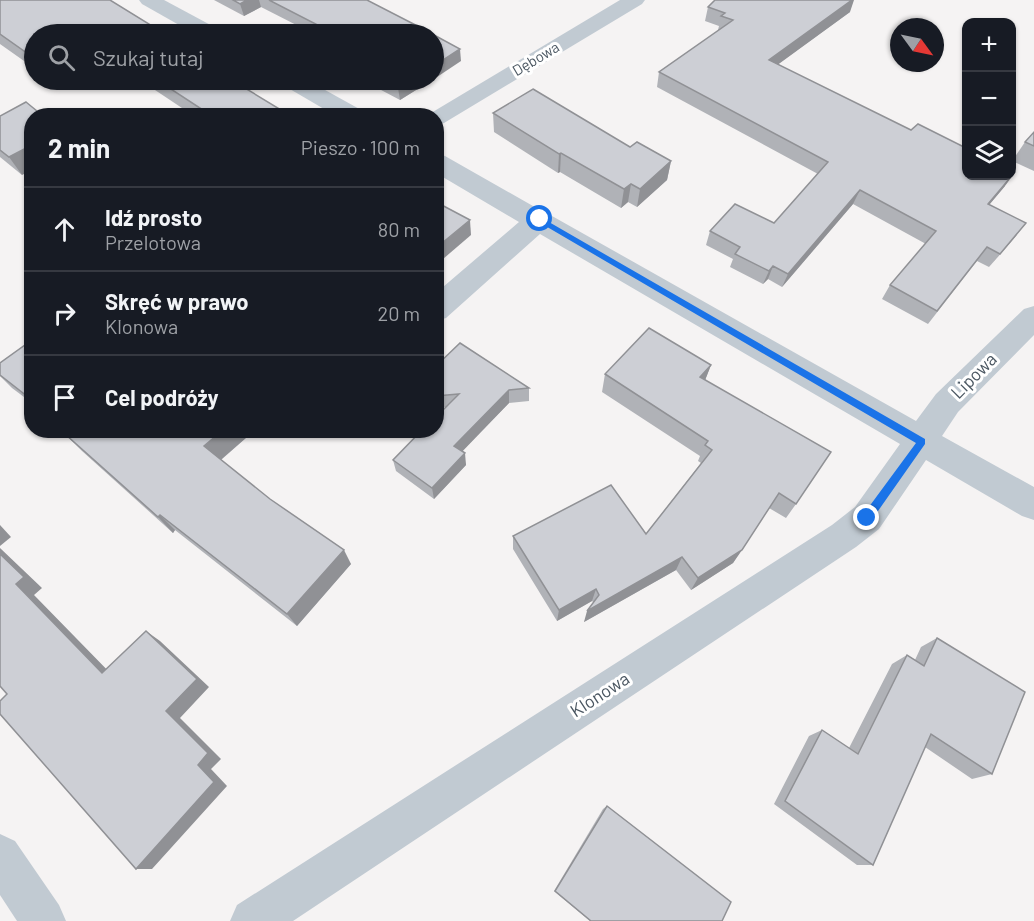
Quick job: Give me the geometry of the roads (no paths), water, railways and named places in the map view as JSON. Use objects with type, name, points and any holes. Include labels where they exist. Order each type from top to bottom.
[{"type":"street","points":[[149,0],[192,24]]},
{"type":"street","name":"Dębowa","points":[[444,113],[634,0]]},
{"type":"street","points":[[307,90],[337,108]]},
{"type":"street","points":[[444,166],[540,219],[1034,505]]},
{"type":"street","points":[[444,303],[540,219]]},
{"type":"street","name":"Lipowa","points":[[922,442],[947,403],[1034,316]]},
{"type":"street","name":"Klonowa","points":[[253,921],[844,536],[867,518],[922,442]]},
{"type":"street","points":[[0,856],[43,921]]}]
